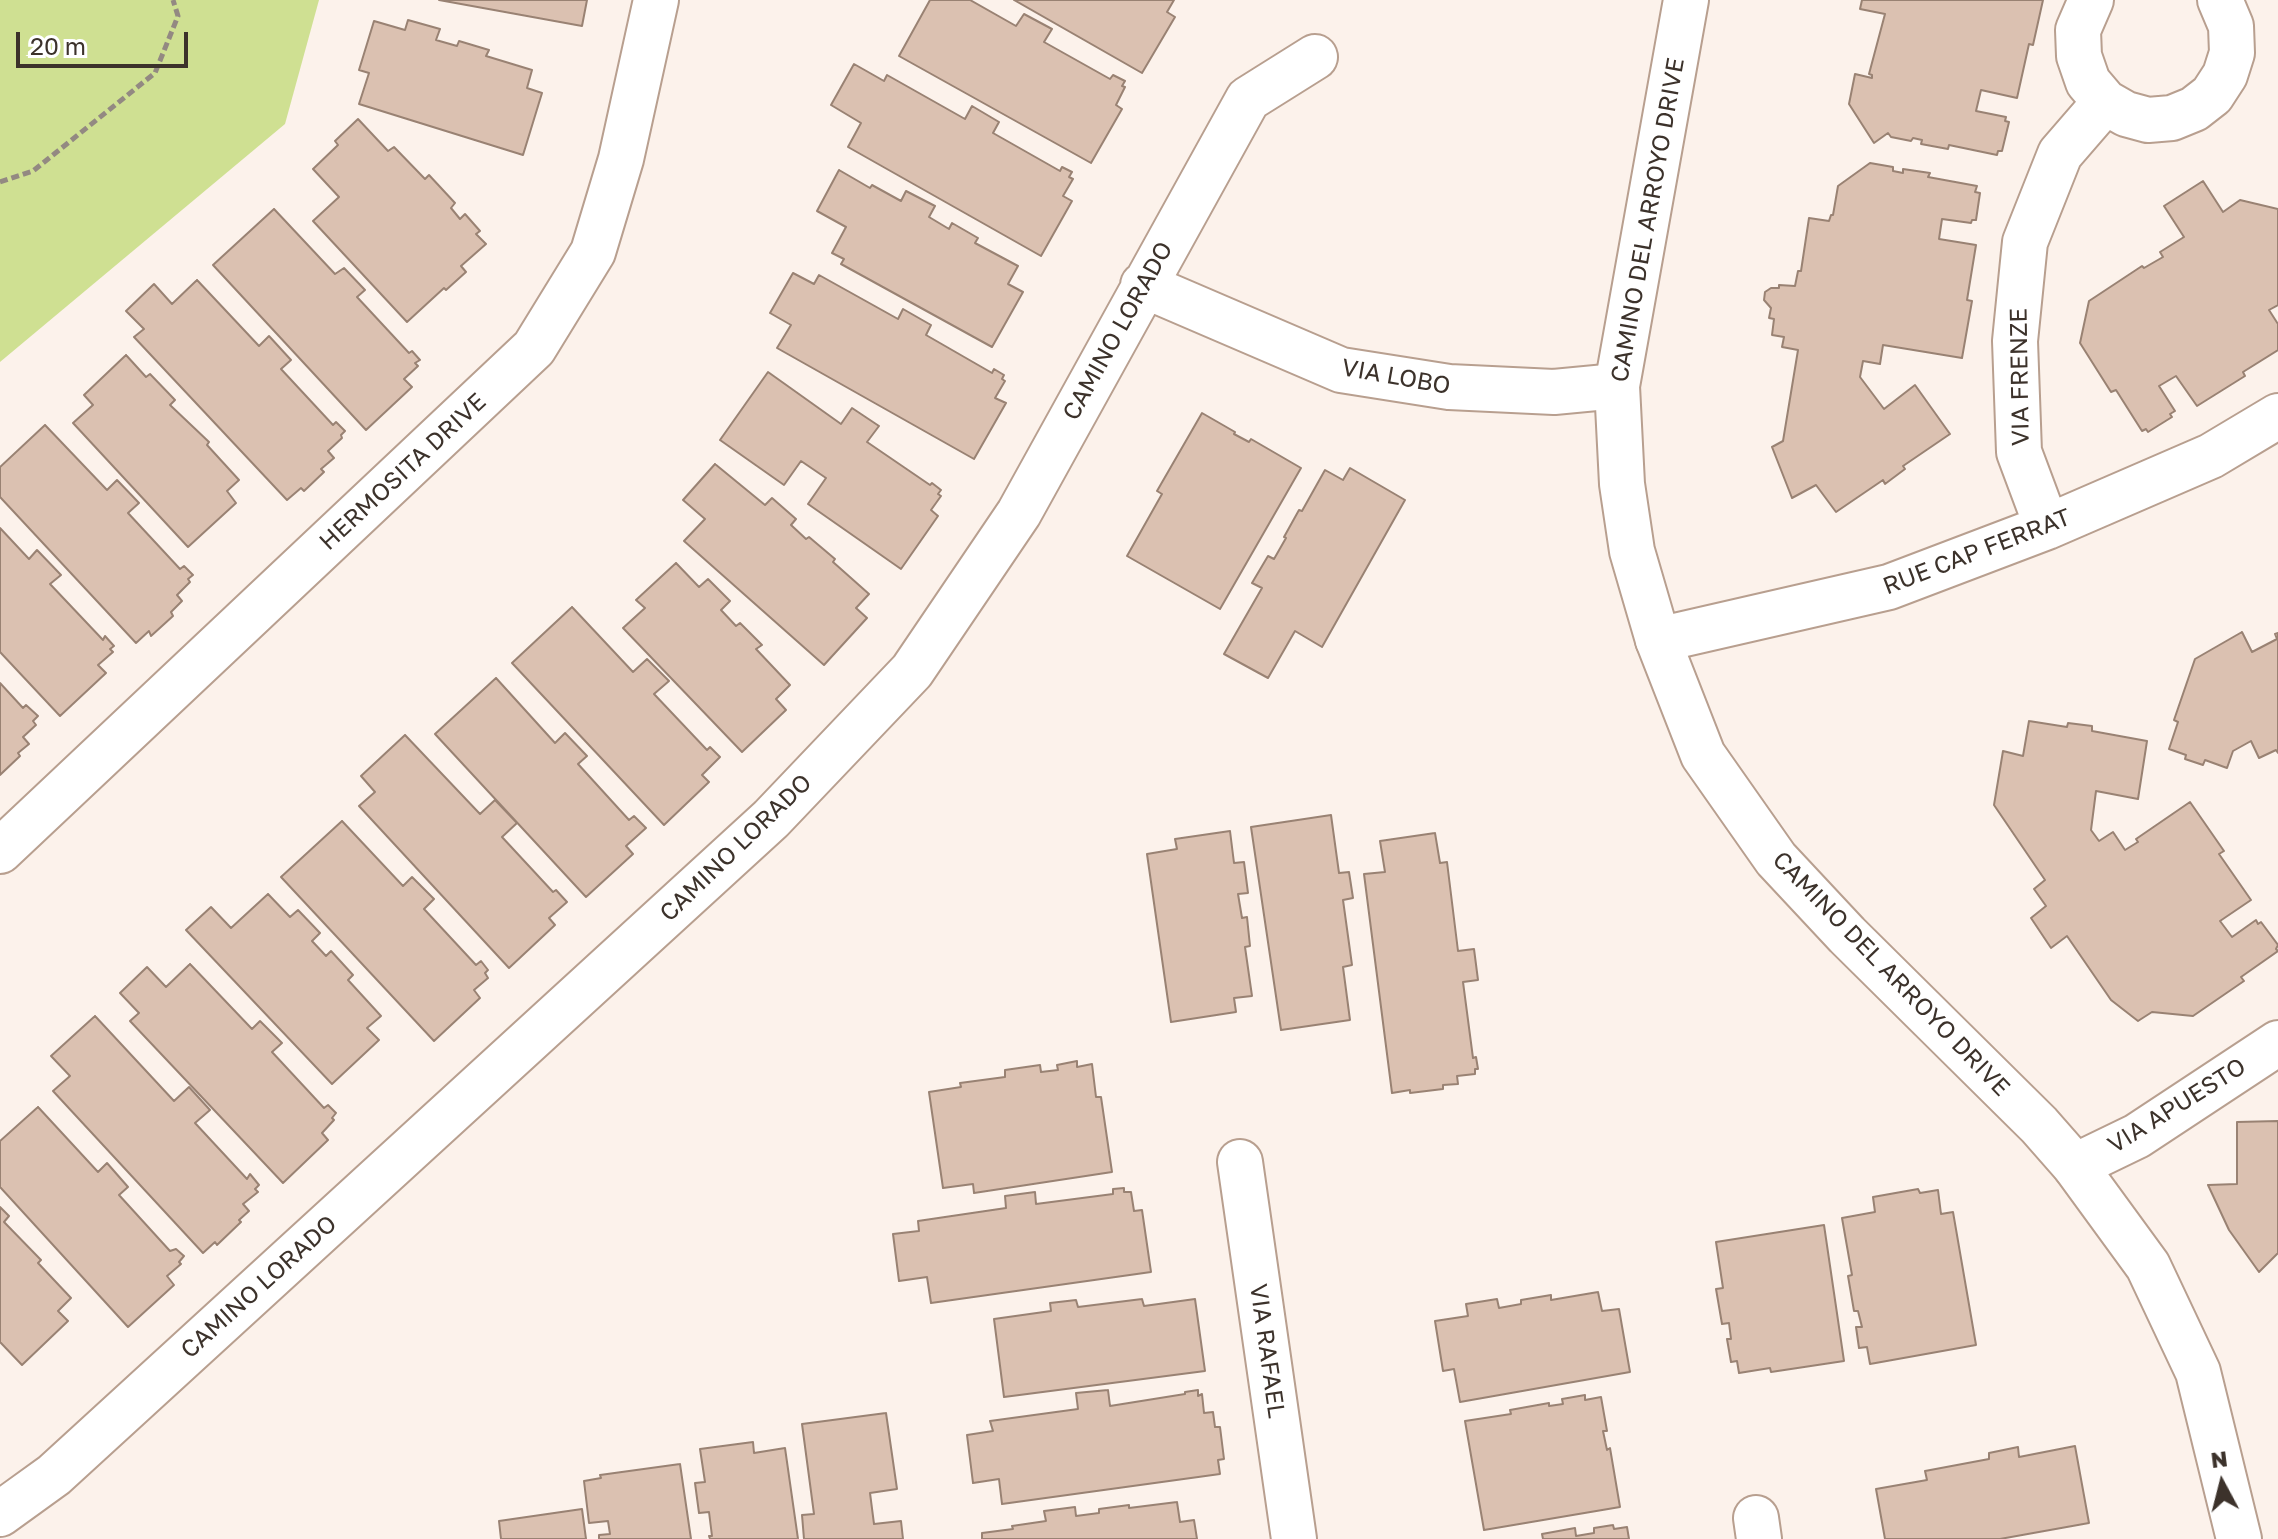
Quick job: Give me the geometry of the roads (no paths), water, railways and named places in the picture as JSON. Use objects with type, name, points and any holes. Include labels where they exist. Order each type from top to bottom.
[{"type":"street","name":"HERMOSITA DRIVE","points":[[0,851],[534,348],[593,252],[621,159],[656,0]]},
{"type":"street","name":"CAMINO DEL ARROYO DRIVE","points":[[1686,0],[1617,386],[1622,484],[1630,538],[1658,640],[1703,755],[1776,859],[1847,935],[2039,1125],[2075,1166],[2148,1266],[2198,1372],[2239,1539]]},
{"type":"street","points":[[2091,0],[2078,30],[2079,56],[2088,82],[2105,102],[2126,114],[2148,120],[2172,118],[2194,109],[2212,95],[2225,75],[2232,53],[2231,26],[2220,0]]},
{"type":"street","name":"CAMINO LORADO","points":[[0,1514],[54,1475],[771,819],[912,671],[1019,513],[1248,99],[1315,57]]},
{"type":"street","name":"VIA FRENZE","points":[[2047,527],[2019,452],[2015,341],[2025,242],[2060,154],[2105,102]]},
{"type":"street","name":"VIA LOBO","points":[[1143,285],[1341,370],[1449,387],[1554,392],[1617,386]]},
{"type":"street","name":"RUE CAP FERRAT","points":[[1658,640],[1889,587],[2047,527],[2211,456],[2278,416]]},
{"type":"street","name":"VIA APUESTO","points":[[2075,1166],[2137,1136],[2278,1043]]},
{"type":"street","name":"VIA RAFAEL","points":[[1240,1162],[1294,1539]]}]
